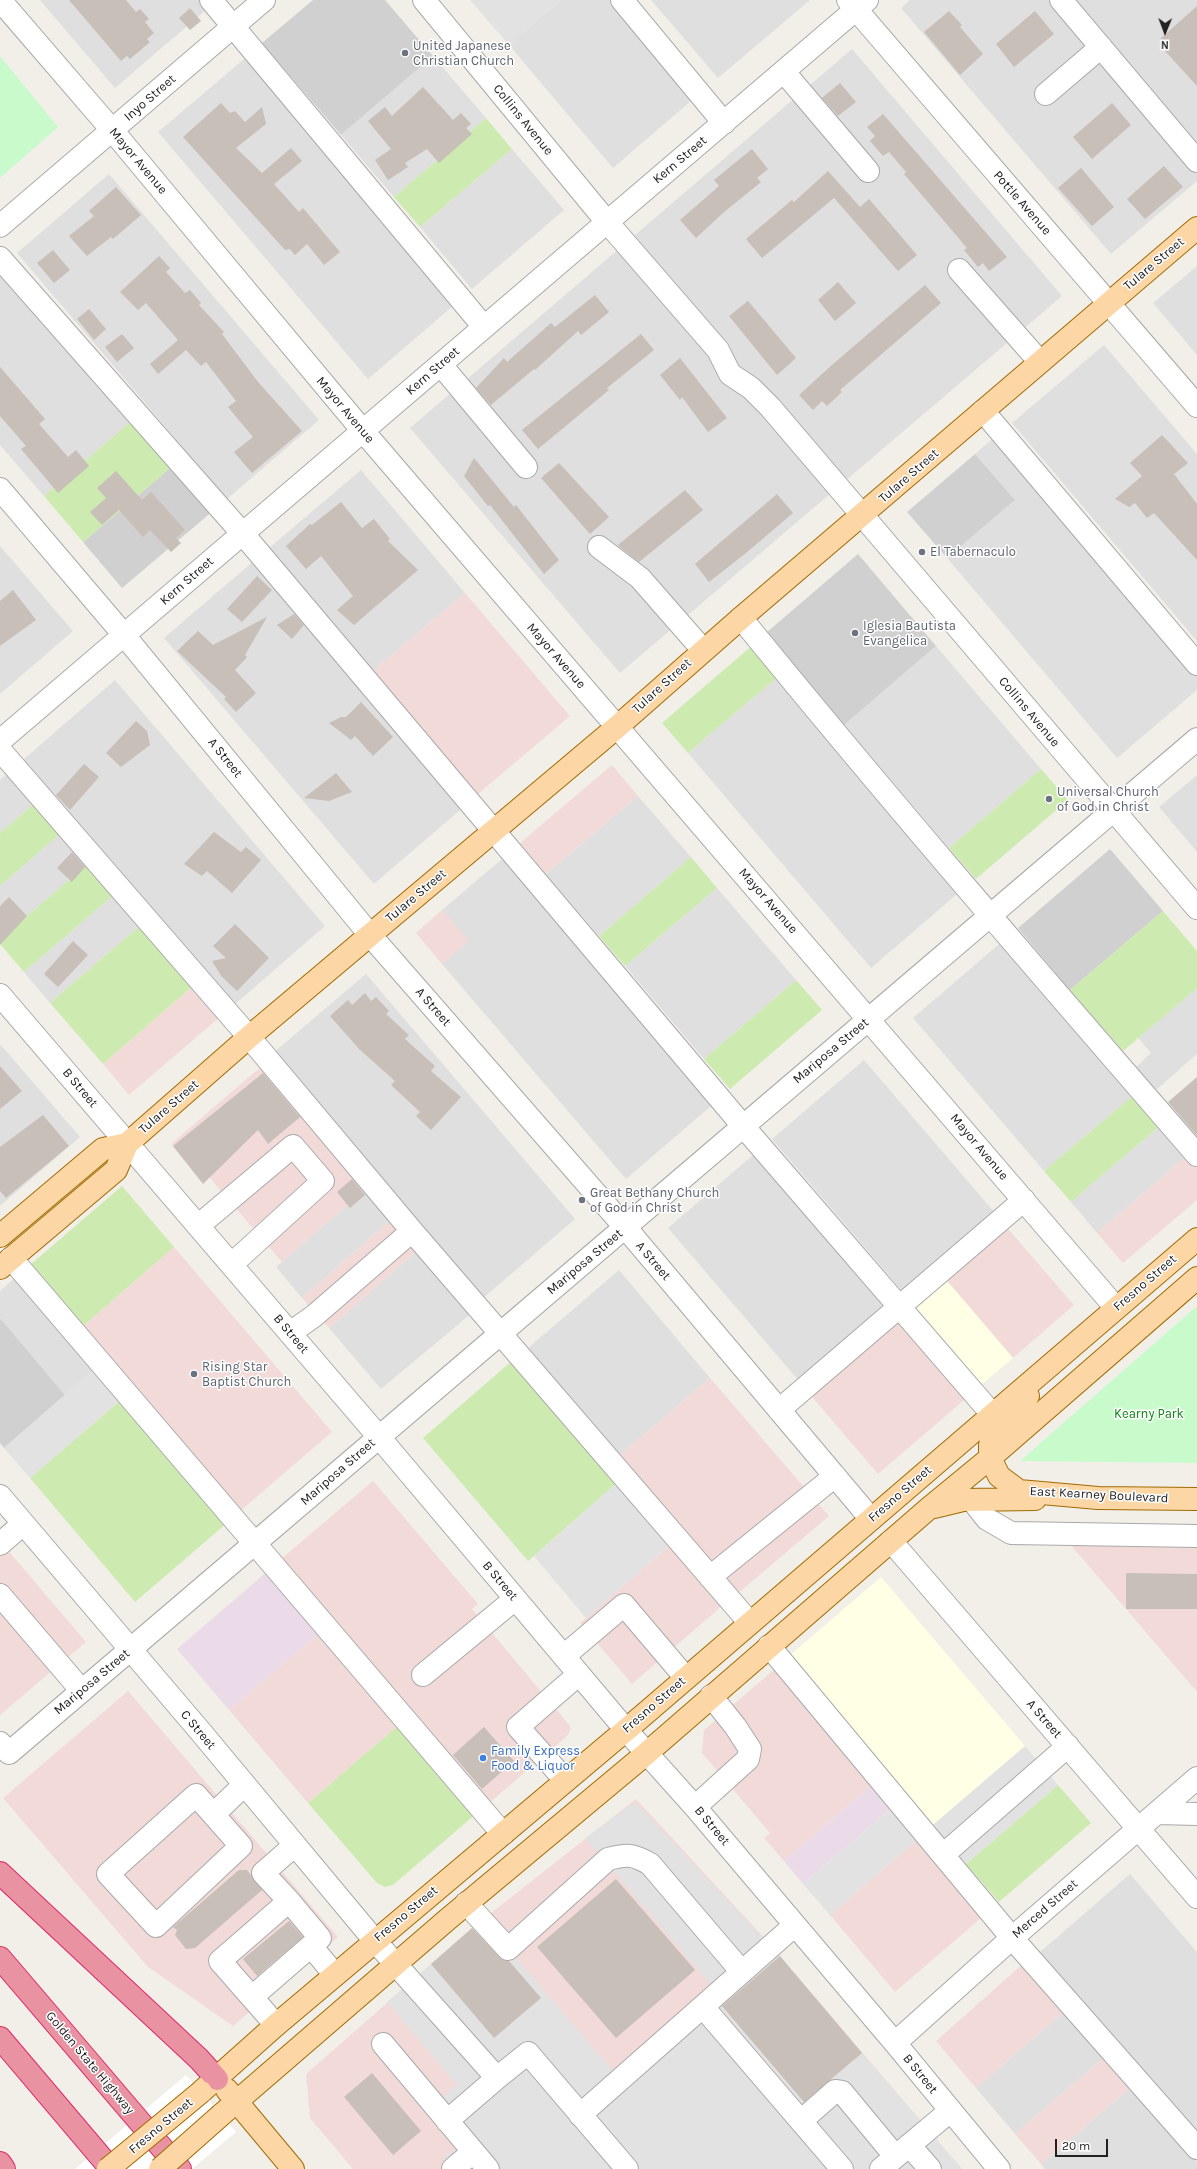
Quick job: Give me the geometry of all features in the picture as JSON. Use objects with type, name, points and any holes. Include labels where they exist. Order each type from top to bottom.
[{"type":"highway","points":[[0,1873],[199,2059],[209,2085]]},
{"type":"highway","name":"Golden State Highway","points":[[0,1958],[180,2169]]},
{"type":"highway","points":[[0,2038],[110,2169]]},
{"type":"highway","points":[[0,2163],[4,2169]]},
{"type":"main road","name":"Tulare Street","points":[[6,1263],[116,1170],[127,1144],[249,1037],[617,727],[740,618],[862,516],[1197,228]]},
{"type":"main road","name":"Tulare Street","points":[[0,1236],[102,1149],[127,1144]]},
{"type":"main road","name":"Fresno Street","points":[[110,2169],[209,2085],[276,2025],[626,1730],[685,1677],[871,1520],[992,1414],[1196,1240]]},
{"type":"main road","points":[[160,2169],[466,1903],[647,1753],[711,1696],[928,1509],[990,1458],[1197,1278]]},
{"type":"main road","points":[[990,1458],[990,1445],[995,1432],[1008,1421],[1053,1363]]},
{"type":"main road","name":"East Kearney Boulevard","points":[[990,1458],[999,1476],[1019,1491],[1098,1498],[1197,1499]]},
{"type":"main road","points":[[928,1509],[946,1503],[972,1500],[1098,1498]]},
{"type":"main road","points":[[209,2085],[229,2108],[293,2169]]},
{"type":"street","name":"Mayor Avenue","points":[[0,0],[112,130],[363,431],[1116,1308]]},
{"type":"street","points":[[211,0],[484,327]]},
{"type":"street","name":"Inyo Street","points":[[0,226],[264,0]]},
{"type":"street","name":"Collins Avenue","points":[[424,0],[607,222],[718,350],[730,374],[751,388],[770,407],[1197,908]]},
{"type":"street","points":[[622,0],[724,123]]},
{"type":"street","points":[[1061,0],[1197,162]]},
{"type":"street","name":"Kern Street","points":[[0,741],[784,72],[857,3]]},
{"type":"street","name":"Pottle Avenue","points":[[857,3],[1108,303],[1197,406]]},
{"type":"street","points":[[1046,94],[1101,47]]},
{"type":"street","points":[[784,72],[868,171]]},
{"type":"street","points":[[0,258],[242,534],[744,1126],[992,1414]]},
{"type":"street","points":[[959,270],[1040,362]]},
{"type":"street","points":[[440,364],[526,467]]},
{"type":"street","points":[[983,411],[1197,664]]},
{"type":"street","name":"A Street","points":[[0,489],[124,635],[370,935],[625,1227],[871,1520]]},
{"type":"street","points":[[599,547],[640,578],[704,650]]},
{"type":"street","points":[[740,618],[812,706],[990,916],[1197,1155]]},
{"type":"street","name":"Mariposa Street","points":[[4,1748],[82,1691],[1197,739]]},
{"type":"street","points":[[0,750],[249,1037],[412,1231],[750,1623]]},
{"type":"street","name":"B Street","points":[[0,995],[232,1264],[626,1730],[695,1807],[895,2043],[999,2169]]},
{"type":"street","points":[[198,1226],[293,1146],[323,1181],[232,1264]]},
{"type":"street","points":[[779,1410],[1024,1200]]},
{"type":"street","points":[[290,1333],[314,1316],[412,1231]]},
{"type":"street","points":[[6,1263],[254,1544],[503,1834]]},
{"type":"street","points":[[710,1577],[835,1476]]},
{"type":"street","name":"C Street","points":[[0,1496],[375,1941],[497,2078]]},
{"type":"street","points":[[972,1500],[987,1519],[1011,1533],[1197,1536]]},
{"type":"street","points":[[0,1544],[23,1524]]},
{"type":"street","name":"A Street","points":[[891,1541],[1197,1897]]},
{"type":"street","points":[[0,1595],[82,1691]]},
{"type":"street","points":[[423,1675],[515,1599]]},
{"type":"street","points":[[564,1656],[624,1605],[685,1677]]},
{"type":"street","points":[[769,1646],[1012,1938],[1197,2148]]},
{"type":"street","points":[[565,1780],[518,1727],[579,1674]]},
{"type":"street","points":[[695,1807],[748,1759],[750,1749],[735,1726],[711,1696]]},
{"type":"street","points":[[943,1855],[1068,1746]]},
{"type":"street","name":"Merced Street","points":[[895,2043],[1012,1938],[1197,1778]]},
{"type":"street","points":[[214,1814],[244,1785]]},
{"type":"street","points":[[196,1795],[214,1814],[241,1846],[156,1926],[108,1874],[196,1795]]},
{"type":"street","points":[[1157,1813],[1197,1814]]},
{"type":"street","points":[[252,1997],[320,1938],[263,1873],[295,1845]]},
{"type":"street","points":[[466,1903],[508,1949],[608,1859],[621,1855],[636,1856],[650,1864],[742,1972]]},
{"type":"street","points":[[276,2025],[220,1961],[289,1901]]},
{"type":"street","points":[[580,2115],[795,1925]]},
{"type":"street","points":[[311,1946],[335,1975]]},
{"type":"street","points":[[702,2007],[842,2169]]},
{"type":"street","points":[[383,2044],[488,2169]]},
{"type":"street","points":[[448,2121],[528,2053],[627,2169]]},
{"type":"street","points":[[801,2121],[835,2091],[842,2092],[895,2157],[930,2169]]},
{"type":"street","points":[[895,2157],[950,2111]]},
{"type":"street","points":[[454,2169],[474,2152]]},
{"type":"shaded area","points":[[40,0],[200,0],[207,9],[115,88]]},
{"type":"shaded area","points":[[313,0],[385,0],[433,56],[341,135],[262,43]]},
{"type":"shaded area","points":[[470,0],[561,0],[509,45]]},
{"type":"shaded area","points":[[561,0],[630,0],[705,89],[613,168],[509,45]]},
{"type":"shaded area","points":[[651,0],[810,0],[718,78]]},
{"type":"shaded area","points":[[910,0],[1054,0],[1197,168],[1197,181],[1111,254],[901,8]]},
{"type":"shaded area","points":[[1075,0],[1197,0],[1197,143],[1084,11]]},
{"type":"shaded area","points":[[852,49],[1062,296],[620,673],[410,428]]},
{"type":"shaded area","points":[[250,54],[460,300],[368,379],[158,132]]},
{"type":"shaded area","points":[[433,56],[486,118],[394,197],[341,135]]},
{"type":"shaded area","points":[[512,149],[564,210],[472,289],[420,227]]},
{"type":"shaded area","points":[[109,174],[319,420],[227,499],[17,253]]},
{"type":"shaded area","points":[[1197,266],[1197,355],[1153,303]]},
{"type":"shaded area","points":[[0,268],[136,417],[44,496],[0,445]]},
{"type":"shaded area","points":[[1104,345],[1197,454],[1197,641],[1012,423]]},
{"type":"shaded area","points":[[999,433],[1197,666],[1197,690],[1117,758],[947,558],[1015,500],[975,454]]},
{"type":"shaded area","points":[[975,454],[1015,500],[947,558],[907,512]]},
{"type":"shaded area","points":[[175,464],[214,510],[122,588],[83,542]]},
{"type":"shaded area","points":[[361,470],[465,593],[373,671],[269,548]]},
{"type":"shaded area","points":[[0,546],[73,631],[0,694]]},
{"type":"shaded area","points":[[858,554],[936,646],[844,725],[766,633]]},
{"type":"shaded area","points":[[256,559],[466,805],[374,884],[164,638]]},
{"type":"shaded area","points":[[465,593],[570,716],[478,794],[373,671]]},
{"type":"shaded area","points":[[936,646],[1041,769],[949,848],[844,725]]},
{"type":"shaded area","points":[[780,675],[963,889],[871,968],[688,753]]},
{"type":"shaded area","points":[[115,680],[325,926],[233,1006],[23,760]]},
{"type":"shaded area","points":[[612,765],[638,796],[546,874],[520,843]]},
{"type":"shaded area","points":[[11,770],[37,801],[0,833],[0,780]]},
{"type":"shaded area","points":[[1197,775],[1197,852],[1159,807]]},
{"type":"shaded area","points":[[638,796],[691,857],[599,936],[546,874]]},
{"type":"shaded area","points":[[63,831],[90,862],[0,939],[0,886]]},
{"type":"shaded area","points":[[1110,849],[1163,911],[1070,990],[1018,928]]},
{"type":"shaded area","points":[[508,854],[718,1100],[626,1179],[442,964],[468,941],[442,910]]},
{"type":"shaded area","points":[[717,888],[796,980],[704,1059],[625,966]]},
{"type":"shaded area","points":[[116,893],[142,924],[50,1003],[24,972]]},
{"type":"shaded area","points":[[442,910],[469,941],[442,964],[416,933]]},
{"type":"shaded area","points":[[1005,939],[1137,1092],[1044,1171],[913,1018]]},
{"type":"shaded area","points":[[366,974],[575,1219],[482,1299],[273,1053]]},
{"type":"shaded area","points":[[194,985],[221,1016],[129,1095],[103,1064]]},
{"type":"shaded area","points":[[1197,988],[1197,1054],[1156,1090],[1136,1067],[1151,1053],[1138,1038]]},
{"type":"shaded area","points":[[1,1045],[80,1137],[0,1206],[0,1046]]},
{"type":"shaded area","points":[[864,1060],[995,1213],[903,1292],[772,1139]]},
{"type":"shaded area","points":[[263,1065],[367,1188],[282,1262],[203,1170],[197,1175],[171,1144]]},
{"type":"shaded area","points":[[1163,1123],[1189,1154],[1097,1233],[1071,1202]]},
{"type":"shaded area","points":[[760,1149],[891,1303],[799,1381],[668,1228]]},
{"type":"shaded area","points":[[1189,1154],[1197,1163],[1197,1200],[1123,1263],[1097,1233]]},
{"type":"shaded area","points":[[367,1188],[393,1218],[302,1298],[276,1267]]},
{"type":"shaded area","points":[[393,1218],[419,1249],[329,1328],[302,1298]]},
{"type":"shaded area","points":[[1003,1223],[1074,1305],[1013,1358],[942,1275]]},
{"type":"shaded area","points":[[174,1247],[332,1432],[239,1512],[82,1327]]},
{"type":"shaded area","points":[[419,1249],[473,1312],[381,1389],[329,1328]]},
{"type":"shaded area","points":[[619,1270],[710,1378],[618,1457],[527,1349]]},
{"type":"shaded area","points":[[942,1275],[1013,1358],[982,1384],[911,1301]]},
{"type":"shaded area","points":[[17,1276],[96,1368],[65,1395],[0,1318],[0,1291]]},
{"type":"shaded area","points":[[899,1312],[970,1395],[878,1474],[807,1391]]},
{"type":"shaded area","points":[[0,1318],[65,1395],[4,1448],[0,1443]]},
{"type":"shaded area","points":[[96,1368],[122,1399],[30,1478],[4,1448]]},
{"type":"shaded area","points":[[710,1378],[829,1516],[736,1595],[618,1457]]},
{"type":"shaded area","points":[[373,1481],[478,1604],[472,1609],[570,1726],[570,1731],[566,1737],[489,1803],[281,1559]]},
{"type":"shaded area","points":[[618,1482],[671,1544],[586,1618],[534,1556]]},
{"type":"shaded area","points":[[0,1541],[86,1642],[0,1715]]},
{"type":"shaded area","points":[[1067,1541],[1197,1542],[1197,1692],[1126,1609]]},
{"type":"shaded area","points":[[671,1544],[723,1605],[632,1684],[580,1623]]},
{"type":"shaded area","points":[[269,1570],[321,1632],[229,1710],[177,1649]]},
{"type":"shaded area","points":[[881,1577],[1025,1746],[933,1825],[789,1656]]},
{"type":"shaded area","points":[[321,1632],[400,1724],[308,1803],[229,1710]]},
{"type":"shaded area","points":[[777,1667],[875,1782],[784,1861],[764,1838],[770,1833],[702,1753],[704,1730]]},
{"type":"shaded area","points":[[128,1691],[338,1937],[233,2026],[148,1967],[3,1798]]},
{"type":"shaded area","points":[[1025,1746],[1058,1785],[966,1864],[933,1825]]},
{"type":"shaded area","points":[[875,1782],[895,1805],[803,1884],[784,1861]]},
{"type":"shaded area","points":[[636,1799],[767,1941],[962,2169],[353,2169],[310,2118],[306,2074],[477,1924]]},
{"type":"shaded area","points":[[635,1802],[780,1956],[722,2006],[804,2102],[862,2053],[962,2169],[923,2169],[919,2165],[914,2169],[453,2169],[443,2158],[458,2147],[427,2111],[457,2085],[387,2002],[431,1964],[494,2038],[540,1998],[477,1924],[483,1919],[614,2072],[712,1986],[585,1838]]},
{"type":"shaded area","points":[[895,1805],[921,1836],[830,1915],[803,1884]]},
{"type":"shaded area","points":[[921,1836],[987,1913],[895,1992],[830,1915]]},
{"type":"shaded area","points":[[1130,1874],[1197,1952],[1197,2137],[1038,1954]]},
{"type":"shaded area","points":[[1025,1962],[1066,2010],[976,2088],[936,2041]]},
{"type":"shaded area","points":[[1066,2010],[1106,2056],[1015,2134],[976,2088]]},
{"type":"shaded area","points":[[1106,2056],[1132,2086],[1041,2164],[1015,2134]]},
{"type":"shaded area","points":[[1132,2086],[1197,2162],[1197,2169],[1045,2169],[1041,2164]]},
{"type":"green space","points":[[0,56],[58,127],[0,178]]},
{"type":"green space","points":[[486,118],[512,149],[420,227],[394,197]]},
{"type":"green space","points":[[136,417],[175,464],[83,542],[44,496]]},
{"type":"green space","points":[[754,644],[780,675],[688,753],[662,723]]},
{"type":"green space","points":[[1041,769],[1068,800],[976,879],[949,848]]},
{"type":"green space","points":[[37,801],[63,831],[0,886],[0,833]]},
{"type":"green space","points":[[691,857],[717,888],[625,966],[599,936]]},
{"type":"green space","points":[[90,862],[116,893],[24,972],[0,944],[0,939]]},
{"type":"green space","points":[[1163,911],[1197,951],[1197,988],[1123,1051],[1070,990]]},
{"type":"green space","points":[[142,924],[194,985],[103,1064],[50,1003]]},
{"type":"green space","points":[[796,980],[822,1010],[730,1089],[704,1059]]},
{"type":"green space","points":[[1137,1092],[1163,1123],[1071,1202],[1044,1171]]},
{"type":"green space","points":[[122,1186],[174,1247],[82,1327],[30,1265]]},
{"type":"green space","name":"Kearny Park","points":[[1197,1306],[1197,1463],[1020,1461]]},
{"type":"green space","points":[[514,1359],[618,1482],[528,1561],[423,1438]]},
{"type":"green space","points":[[122,1399],[227,1523],[135,1602],[30,1478]]},
{"type":"green space","points":[[400,1724],[477,1813],[393,1885],[385,1887],[377,1883],[308,1803]]},
{"type":"green space","points":[[1058,1785],[1091,1823],[999,1902],[966,1864]]},
{"type":"pier","points":[[186,2075],[236,2132],[192,2169],[75,2169]]},
{"type":"building","points":[[69,0],[126,0],[136,12],[140,9],[149,19],[145,22],[154,33],[147,39],[150,42],[130,59],[127,56],[121,61]]},
{"type":"building","points":[[1197,6],[1197,86],[1165,51],[1167,47],[1160,39]]},
{"type":"building","points":[[190,8],[201,21],[190,30],[179,18]]},
{"type":"building","points":[[949,11],[962,25],[960,27],[983,54],[960,75],[924,32]]},
{"type":"building","points":[[1035,11],[1054,34],[1014,67],[996,44]]},
{"type":"building","points":[[840,83],[856,102],[838,116],[822,98]]},
{"type":"building","points":[[423,87],[453,120],[461,113],[471,124],[466,128],[472,134],[439,163],[427,149],[405,163],[408,167],[388,180],[375,160],[391,149],[368,121],[385,107],[392,116]]},
{"type":"building","points":[[221,103],[230,113],[235,111],[245,122],[262,107],[266,124],[236,148],[262,173],[291,148],[302,161],[274,184],[299,212],[303,208],[340,252],[324,265],[307,244],[295,255],[290,249],[285,250],[183,137]]},
{"type":"building","points":[[1112,103],[1131,125],[1092,159],[1073,137]]},
{"type":"building","points":[[883,114],[1007,257],[989,271],[983,263],[978,267],[964,250],[967,248],[904,174],[906,172],[889,152],[883,156],[870,141],[875,136],[867,127]]},
{"type":"building","points":[[752,149],[768,169],[757,178],[761,182],[723,213],[696,238],[680,220],[719,186],[714,180]]},
{"type":"building","points":[[1164,166],[1183,187],[1145,219],[1127,199]]},
{"type":"building","points":[[1081,168],[1114,207],[1092,226],[1058,188]]},
{"type":"building","points":[[828,171],[860,207],[869,199],[917,255],[898,271],[834,198],[762,258],[746,239],[792,200],[794,202]]},
{"type":"building","points":[[116,187],[141,215],[113,239],[111,237],[87,256],[69,236],[94,216],[89,211]]},
{"type":"building","points":[[53,250],[70,270],[54,283],[37,263]]},
{"type":"building","points":[[159,256],[170,268],[166,272],[185,293],[190,290],[201,303],[199,305],[224,332],[222,334],[258,382],[302,431],[252,473],[234,452],[253,437],[228,407],[236,401],[206,362],[201,366],[186,350],[158,374],[150,364],[178,340],[146,303],[138,310],[120,292]]},
{"type":"building","points":[[838,282],[856,303],[835,321],[818,300]]},
{"type":"building","points":[[925,285],[941,303],[840,390],[842,392],[827,406],[822,401],[813,410],[799,395]]},
{"type":"building","points":[[595,295],[609,312],[581,335],[578,331],[535,370],[534,369],[491,405],[476,388],[504,358],[507,362],[551,323],[555,327]]},
{"type":"building","points":[[748,301],[796,358],[777,375],[729,316]]},
{"type":"building","points":[[89,309],[106,329],[94,340],[77,319]]},
{"type":"building","points":[[122,334],[134,348],[117,362],[105,347]]},
{"type":"building","points":[[641,334],[654,350],[607,388],[609,390],[538,449],[522,430]]},
{"type":"building","points":[[680,358],[727,418],[708,432],[682,397],[680,400],[660,375]]},
{"type":"building","points":[[0,367],[45,419],[39,424],[68,457],[76,450],[89,466],[58,493],[21,449],[26,446],[0,416]]},
{"type":"building","points":[[1162,435],[1188,463],[1174,474],[1197,504],[1197,560],[1154,513],[1147,518],[1135,503],[1129,507],[1115,499],[1142,476],[1130,463]]},
{"type":"building","points":[[474,458],[514,507],[516,505],[559,560],[544,574],[490,505],[488,506],[464,476]]},
{"type":"building","points":[[559,463],[609,517],[590,534],[541,478]]},
{"type":"building","points":[[116,471],[142,500],[151,492],[185,530],[176,538],[181,543],[171,552],[150,530],[143,537],[119,510],[102,525],[90,512],[106,498],[97,488]]},
{"type":"building","points":[[685,490],[703,510],[639,562],[618,545]]},
{"type":"building","points":[[777,494],[793,513],[709,582],[695,564]]},
{"type":"building","points":[[341,502],[362,528],[374,519],[390,539],[388,541],[418,570],[354,625],[337,610],[353,596],[321,556],[306,569],[286,546],[310,524],[312,525]]},
{"type":"building","points":[[257,576],[272,590],[242,622],[227,609]]},
{"type":"building","points":[[13,590],[36,620],[0,646],[0,601]]},
{"type":"building","points":[[294,614],[304,625],[292,639],[277,625]]},
{"type":"building","points":[[267,617],[245,655],[247,657],[235,670],[256,693],[236,712],[224,699],[226,697],[177,651],[198,631],[213,645]]},
{"type":"building","points":[[361,702],[393,737],[373,756],[355,736],[351,740],[329,723],[341,717],[346,717]]},
{"type":"building","points":[[136,721],[147,731],[150,745],[121,767],[106,753]]},
{"type":"building","points":[[84,764],[99,777],[70,810],[56,795]]},
{"type":"building","points":[[336,773],[352,792],[329,801],[304,798]]},
{"type":"building","points":[[214,832],[241,852],[246,847],[261,860],[232,893],[207,871],[202,876],[184,864]]},
{"type":"building","points":[[72,852],[85,867],[72,882],[57,868]]},
{"type":"building","points":[[9,897],[27,916],[0,945],[0,906]]},
{"type":"building","points":[[235,924],[269,958],[237,991],[222,977],[212,961],[226,958],[213,946]]},
{"type":"building","points":[[73,941],[88,955],[58,987],[44,974]]},
{"type":"building","points":[[365,993],[371,1001],[376,997],[389,1011],[386,1014],[409,1035],[405,1039],[435,1066],[431,1071],[461,1097],[431,1130],[416,1116],[420,1112],[391,1085],[395,1081],[359,1049],[330,1016],[348,1000],[352,1005]]},
{"type":"building","points":[[0,1066],[22,1091],[0,1109]]},
{"type":"building","points":[[263,1073],[300,1117],[268,1144],[258,1130],[203,1184],[173,1146]]},
{"type":"building","points":[[1197,1077],[1197,1136],[1168,1102]]},
{"type":"building","points":[[43,1115],[69,1146],[6,1198],[0,1191],[0,1147]]},
{"type":"building","points":[[352,1179],[365,1195],[350,1208],[337,1192]]},
{"type":"building","points":[[1126,1573],[1197,1574],[1197,1609],[1126,1609]]},
{"type":"building","name":"Family Express Food & Liquor","points":[[484,1727],[514,1761],[482,1789],[453,1755]]},
{"type":"building","points":[[239,1870],[247,1870],[262,1890],[195,1948],[186,1949],[175,1935],[177,1930],[173,1927]]},
{"type":"building","points":[[616,1879],[695,1970],[616,2038],[537,1947]]},
{"type":"building","points":[[289,1921],[303,1937],[257,1976],[243,1959]]},
{"type":"building","points":[[472,1928],[499,1957],[509,1961],[541,1998],[494,2038],[431,1964]]},
{"type":"building","points":[[780,1956],[862,2053],[804,2102],[722,2006]]},
{"type":"building","points":[[372,2073],[421,2131],[393,2155],[344,2097]]},
{"type":"place","name":"United Japanese Christian Church","points":[[405,53]]},
{"type":"place","name":"El Tabernaculo","points":[[922,552]]},
{"type":"place","name":"Iglesia Bautista Evangelica","points":[[855,633]]},
{"type":"place","name":"Universal Church of God in Christ","points":[[1049,799]]},
{"type":"place","name":"Great Bethany Church of God in Christ","points":[[582,1200]]},
{"type":"place","name":"Rising Star Baptist Church","points":[[194,1374]]},
{"type":"place","name":"Family Express Food & Liquor","points":[[483,1758]]}]
